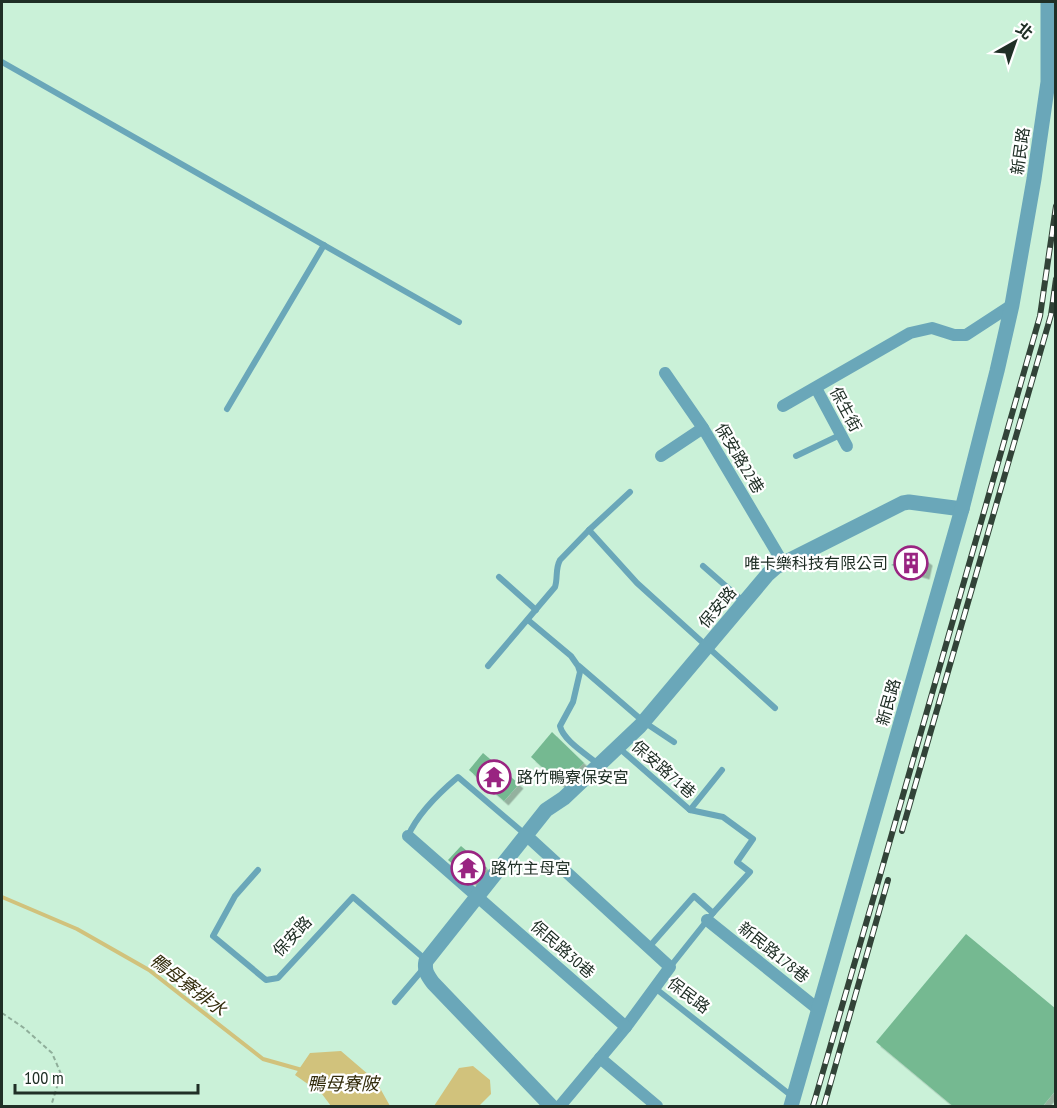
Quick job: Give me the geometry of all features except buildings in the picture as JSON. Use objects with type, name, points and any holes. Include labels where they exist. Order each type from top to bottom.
[{"type":"street","name":"新民路","points":[[793,1102],[962,508],[997,371],[1012,305],[1052,78],[1048,2]]},
{"type":"street","points":[[783,406],[910,333],[932,328],[954,335],[966,335],[1012,305]]},
{"type":"street","name":"保安路22巷","points":[[665,373],[702,428],[783,563]]},
{"type":"street","name":"保生街","points":[[816,388],[844,440]]},
{"type":"street","points":[[661,456],[702,428]]},
{"type":"street","name":"保安路","points":[[551,1107],[433,983],[427,976],[425,964],[546,810],[564,798],[600,766],[644,722],[768,573],[783,563],[903,503],[962,508]]},
{"type":"street","points":[[526,835],[670,967],[655,988]]},
{"type":"street","points":[[408,836],[478,896]]},
{"type":"street","name":"保民路30巷","points":[[478,896],[626,1027]]},
{"type":"street","name":"新民路178巷","points":[[710,916],[819,1010]]},
{"type":"street","name":"保民路","points":[[560,1107],[655,988]]},
{"type":"street","points":[[600,1058],[657,1107]]},
{"type":"lane","points":[[2,62],[459,322]]},
{"type":"lane","points":[[227,409],[324,245]]},
{"type":"lane","points":[[796,456],[844,440]]},
{"type":"lane","points":[[488,666],[555,587],[557,566],[560,560],[630,492]]},
{"type":"lane","points":[[589,530],[638,583],[775,708]]},
{"type":"lane","points":[[703,566],[744,602]]},
{"type":"lane","points":[[499,577],[536,610]]},
{"type":"lane","points":[[528,620],[644,722],[674,742]]},
{"type":"lane","points":[[578,666],[580,672],[573,702],[562,719],[561,731],[566,738],[600,766]]},
{"type":"lane","name":"保安路71巷","points":[[618,747],[690,810],[723,817],[753,839],[737,862],[750,872],[710,916]]},
{"type":"lane","points":[[690,810],[722,770]]},
{"type":"lane","points":[[408,836],[413,824],[443,790],[458,777],[526,835]]},
{"type":"lane","name":"保安路","points":[[258,870],[235,896],[213,936],[266,980],[278,978],[353,897],[425,964]]},
{"type":"lane","points":[[648,947],[694,896],[710,916],[670,967]]},
{"type":"lane","points":[[395,1002],[425,964]]},
{"type":"lane","name":"保民路","points":[[655,988],[793,1102]]},
{"type":"path","points":[[2,1013],[24,1028],[52,1053],[61,1074],[51,1107]]},
{"type":"water","name":"鴨母寮陂","points":[[341,1051],[376,1081],[390,1106],[331,1106],[322,1094],[295,1075],[310,1053]]},
{"type":"water","points":[[473,1066],[490,1080],[491,1094],[479,1106],[434,1106],[459,1068]]},
{"type":"waterway","name":"鴨母寮排水","points":[[2,897],[77,929],[149,970],[263,1059],[302,1070]]},
{"type":"railway","points":[[813,1106],[1040,316],[1056,206]]},
{"type":"railway","points":[[902,831],[1051,315],[1056,279]]},
{"type":"railway","points":[[824,1106],[888,880]]},
{"type":"place","name":"唯卡樂科技有限公司","points":[[911,563]]},
{"type":"place","name":"路竹鴨寮保安宮","points":[[494,777]]},
{"type":"place","name":"路竹主母宮","points":[[468,868]]}]
